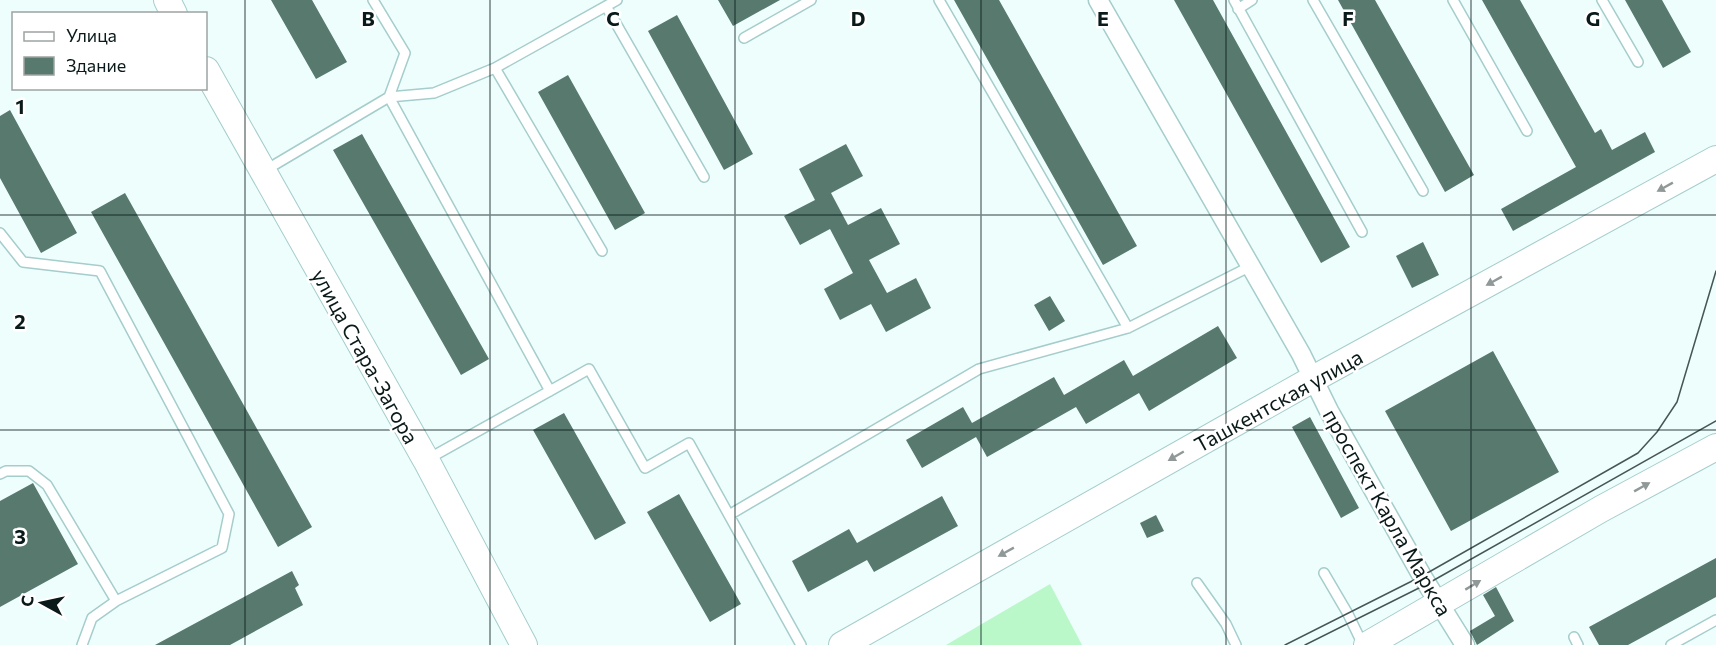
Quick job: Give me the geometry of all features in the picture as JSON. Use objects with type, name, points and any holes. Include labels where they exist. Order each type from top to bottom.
[{"type":"main road","name":"улица Стара-Загора","points":[[207,72],[426,460],[524,645]]},
{"type":"main road","name":"Ташкентская улица","points":[[842,645],[1312,379],[1716,159]]},
{"type":"main road","points":[[1367,645],[1601,509],[1716,447]]},
{"type":"street","name":"проспект Карла Маркса","points":[[1098,0],[1249,267],[1301,354],[1312,379],[1422,576],[1465,645]]},
{"type":"lane","points":[[373,0],[405,53],[389,97],[550,391]]},
{"type":"lane","points":[[262,172],[389,97],[434,93],[495,68],[616,0]]},
{"type":"lane","points":[[744,38],[811,0]]},
{"type":"lane","points":[[939,0],[1128,328]]},
{"type":"lane","points":[[1252,0],[1236,4],[1362,232]]},
{"type":"lane","points":[[1313,0],[1424,191]]},
{"type":"lane","points":[[1453,0],[1527,131]]},
{"type":"lane","points":[[1602,0],[1638,62]]},
{"type":"lane","points":[[606,6],[704,177]]},
{"type":"lane","points":[[495,68],[602,251]]},
{"type":"lane","points":[[0,233],[23,262],[100,271],[229,514],[222,548],[116,601],[92,618],[82,645]]},
{"type":"lane","points":[[729,516],[979,369],[1128,328],[1249,267]]},
{"type":"lane","points":[[426,460],[589,369],[645,468],[689,443],[801,645]]},
{"type":"lane","points":[[0,474],[6,471],[29,471],[47,485],[116,601]]},
{"type":"lane","points":[[1324,573],[1363,645]]},
{"type":"lane","points":[[1197,583],[1226,624],[1236,645]]},
{"type":"lane","points":[[1671,645],[1716,620]]},
{"type":"green space","points":[[1050,584],[1082,645],[946,645]]},
{"type":"building","points":[[271,0],[312,0],[347,62],[316,79]]},
{"type":"building","points":[[718,0],[780,0],[733,26]]},
{"type":"building","points":[[954,0],[999,0],[1137,246],[1103,265]]},
{"type":"building","points":[[1174,0],[1213,0],[1350,247],[1321,263]]},
{"type":"building","points":[[1338,0],[1375,0],[1474,175],[1445,192]]},
{"type":"building","points":[[1482,0],[1520,0],[1595,133],[1601,129],[1612,150],[1645,132],[1655,152],[1513,231],[1501,209],[1576,167]]},
{"type":"building","points":[[1625,0],[1662,0],[1691,52],[1663,68]]},
{"type":"building","points":[[677,15],[753,154],[724,170],[648,31]]},
{"type":"building","points":[[568,75],[645,213],[615,230],[538,92]]},
{"type":"building","points":[[10,110],[77,233],[41,253],[0,178],[0,116]]},
{"type":"building","points":[[362,134],[489,359],[461,375],[333,150]]},
{"type":"building","points":[[846,144],[863,176],[831,193],[848,225],[881,208],[900,244],[869,260],[887,293],[916,278],[931,308],[886,332],[871,304],[840,320],[824,289],[853,273],[830,229],[800,245],[784,216],[815,200],[799,169]]},
{"type":"building","points":[[125,193],[312,527],[278,547],[91,212]]},
{"type":"building","points":[[1423,242],[1439,275],[1412,288],[1396,256]]},
{"type":"building","points":[[1050,296],[1065,321],[1049,331],[1034,305]]},
{"type":"building","points":[[1218,326],[1237,358],[1149,411],[1139,393],[1086,424],[1076,407],[987,457],[976,437],[922,468],[906,440],[963,407],[972,423],[1054,377],[1064,395],[1124,360],[1133,376]]},
{"type":"building","points":[[1493,351],[1559,472],[1451,531],[1385,411]]},
{"type":"building","points":[[564,413],[626,523],[595,540],[533,430]]},
{"type":"building","points":[[1310,417],[1359,508],[1341,518],[1292,427]]},
{"type":"building","points":[[33,483],[78,564],[0,607],[0,501]]},
{"type":"building","points":[[679,494],[741,604],[710,622],[647,512]]},
{"type":"building","points":[[942,496],[958,526],[874,572],[867,560],[808,592],[792,561],[849,529],[857,543]]},
{"type":"building","points":[[1156,515],[1164,531],[1147,538],[1140,523]]},
{"type":"building","points":[[1716,558],[1716,597],[1628,645],[1599,645],[1589,627]]},
{"type":"building","points":[[292,571],[299,585],[295,588],[303,605],[230,645],[155,645]]},
{"type":"building","points":[[1496,587],[1514,621],[1477,645],[1470,631],[1495,616],[1483,595]]},
{"type":"tram line","points":[[1285,645],[1422,576],[1638,453],[1657,432],[1677,402],[1716,271]]},
{"type":"tram line","points":[[1305,645],[1427,584],[1716,421]]}]
